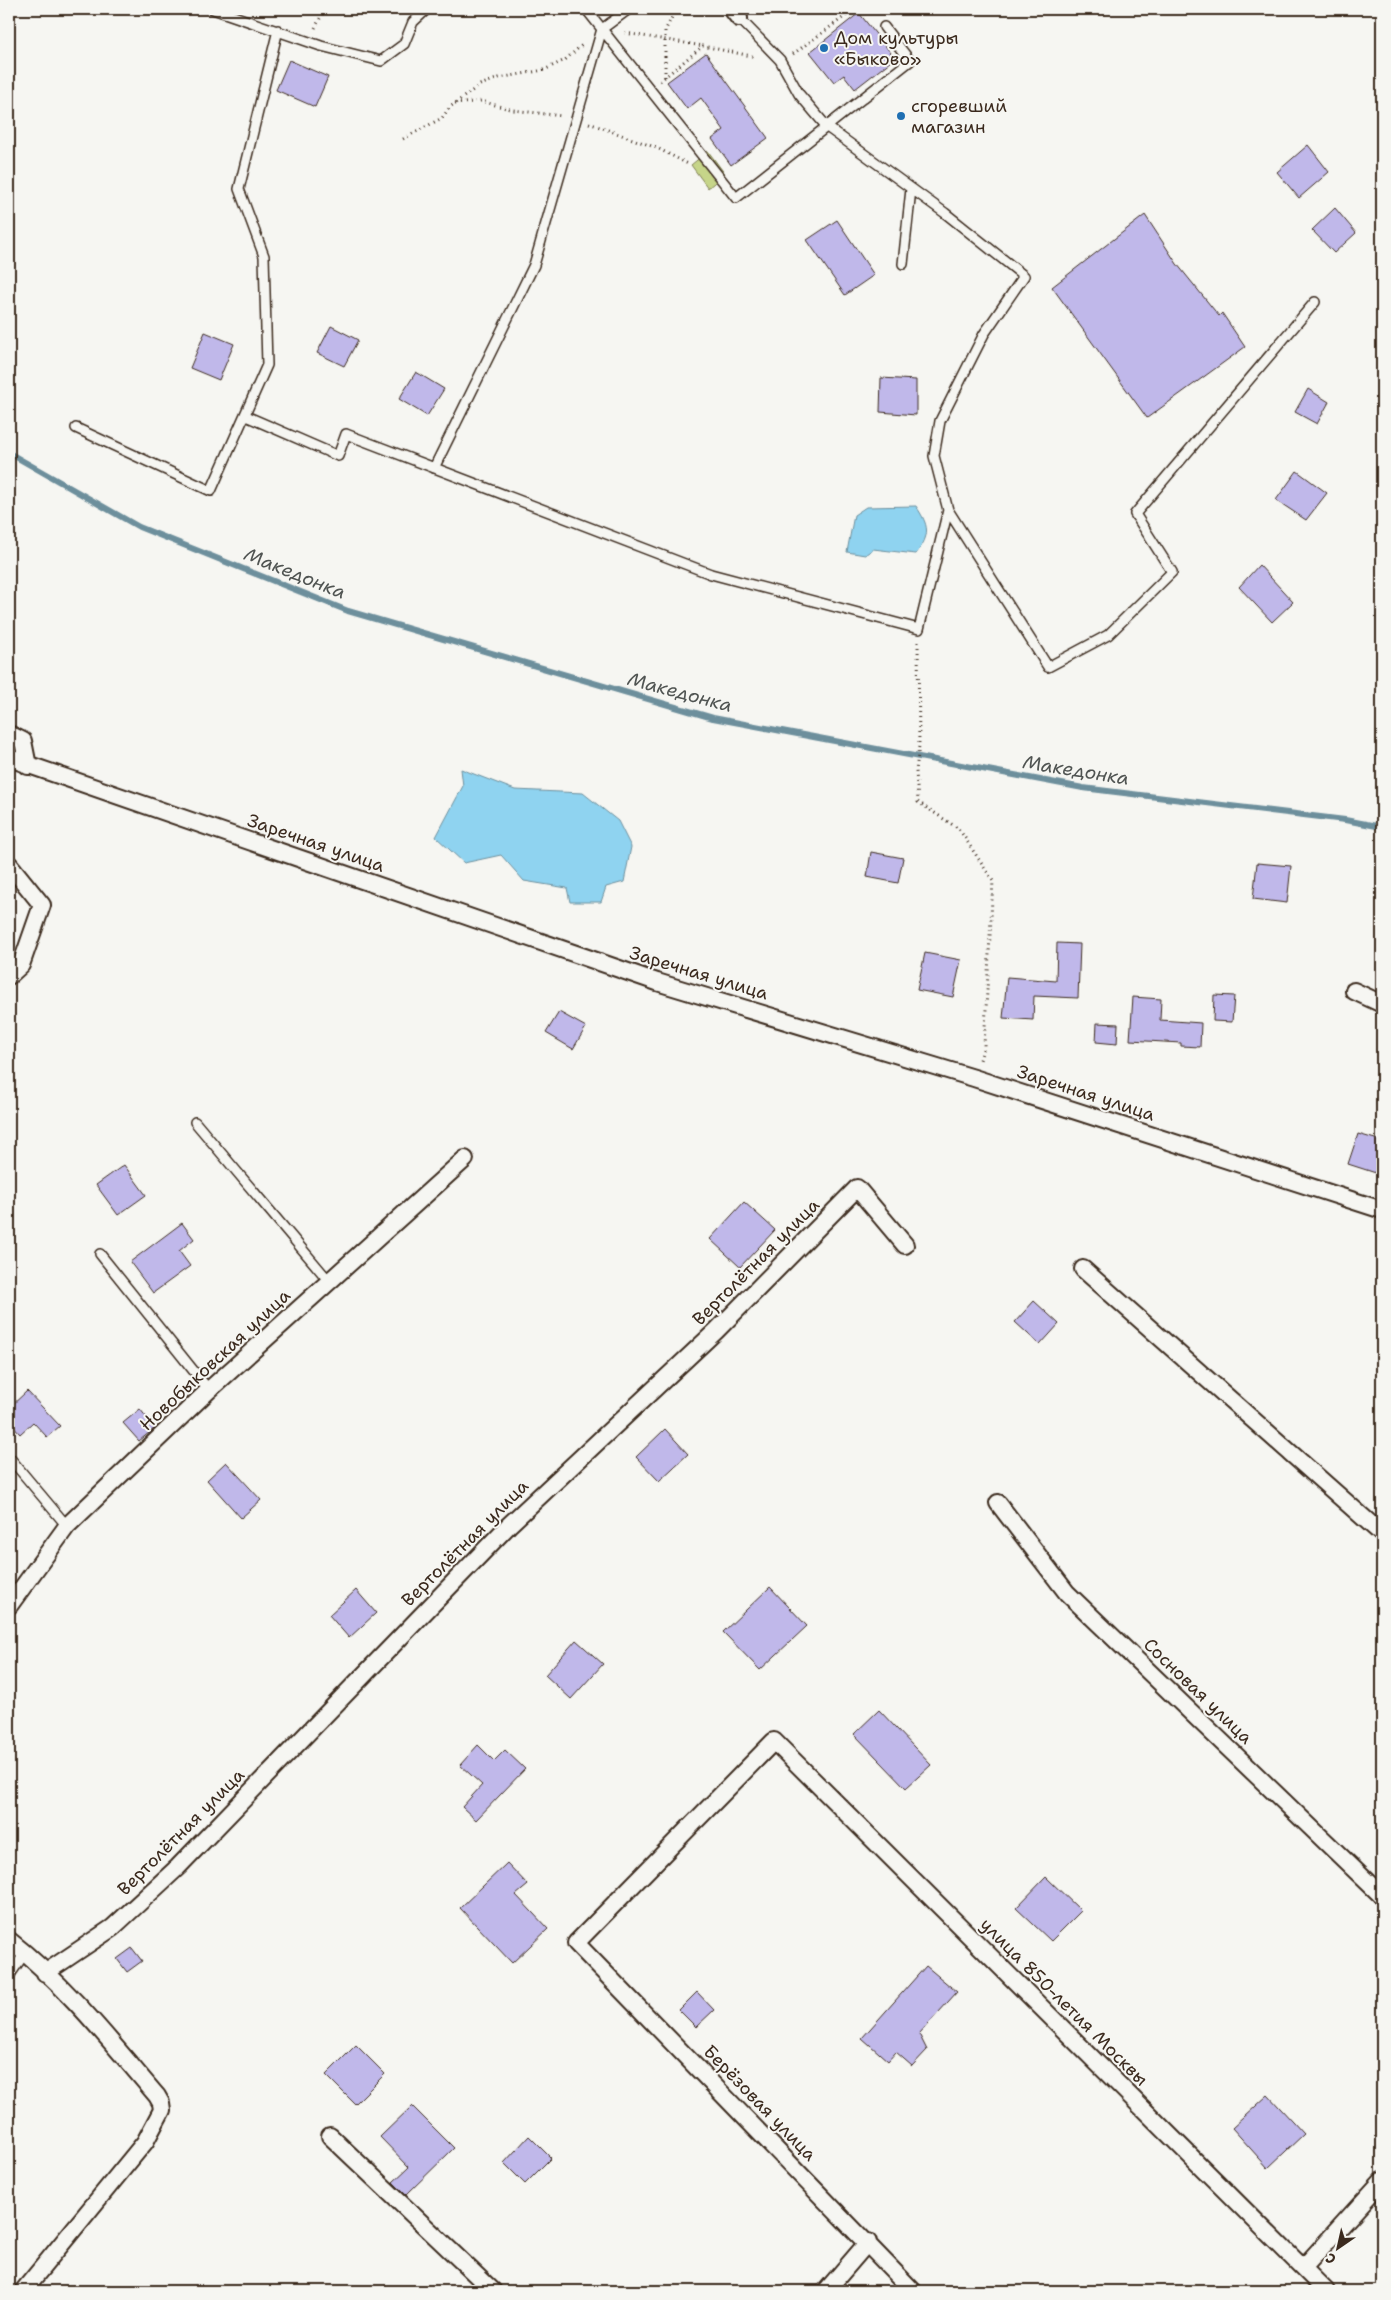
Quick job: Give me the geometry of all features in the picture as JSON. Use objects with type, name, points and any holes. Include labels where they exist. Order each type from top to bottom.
[{"type":"street","points":[[9,734],[23,740],[28,766]]},
{"type":"street","name":"Заречная улица","points":[[9,758],[657,982],[974,1078],[1382,1210]]},
{"type":"street","points":[[9,864],[42,905],[21,965],[9,976]]},
{"type":"street","points":[[1354,991],[1382,1004]]},
{"type":"street","name":"Новобыковская улица","points":[[9,1606],[67,1526],[209,1390],[465,1158]]},
{"type":"street","name":"Вертолётная улица","points":[[45,1973],[112,1928],[178,1867],[509,1525],[716,1331],[857,1188],[905,1245]]},
{"type":"street","points":[[1083,1269],[1382,1534]]},
{"type":"street","name":"Сосновая улица","points":[[998,1503],[1068,1593],[1382,1896]]},
{"type":"street","name":"Берёзовая улица","points":[[774,1741],[576,1944],[914,2291]]},
{"type":"street","name":"улица 850-летия Москвы","points":[[774,1741],[1326,2291]]},
{"type":"street","points":[[9,1940],[25,1953],[102,2032],[157,2096],[162,2110],[145,2142],[23,2291]]},
{"type":"street","points":[[330,2136],[493,2291]]},
{"type":"street","points":[[1303,2268],[1382,2181]]},
{"type":"street","points":[[826,2291],[868,2242]]},
{"type":"lane","points":[[213,9],[308,42],[381,61],[404,44],[413,22],[427,9]]},
{"type":"lane","points":[[586,9],[736,198],[910,62],[884,27]]},
{"type":"lane","points":[[434,468],[534,265],[602,29],[629,9]]},
{"type":"lane","points":[[736,13],[782,63],[799,94],[827,127],[910,189],[946,213],[1024,276],[984,334],[940,421],[934,456],[948,510],[1048,667],[1108,634],[1172,572],[1134,514],[1315,302]]},
{"type":"lane","points":[[76,428],[211,491],[246,416],[267,365],[264,256],[239,189],[278,30]]},
{"type":"lane","points":[[903,264],[910,189]]},
{"type":"lane","points":[[246,416],[338,456],[346,434],[711,574],[918,629],[948,510]]},
{"type":"lane","points":[[195,1122],[330,1281]]},
{"type":"lane","points":[[100,1254],[209,1390]]},
{"type":"lane","points":[[9,1457],[67,1526]]},
{"type":"lane","points":[[9,1976],[25,1953]]},
{"type":"path","points":[[308,42],[325,9]]},
{"type":"path","points":[[665,77],[666,31],[676,9]]},
{"type":"path","points":[[403,139],[442,118],[450,107],[480,85],[499,78],[544,70],[565,60],[602,29],[703,46],[782,63],[855,9]]},
{"type":"path","points":[[651,89],[703,46]]},
{"type":"path","points":[[918,629],[919,746],[916,771],[918,802],[959,829],[993,881],[984,1046],[974,1078]]},
{"type":"green space","points":[[708,151],[725,174],[708,188],[691,165]]},
{"type":"water","points":[[916,506],[924,519],[926,535],[916,554],[873,549],[865,555],[847,552],[854,515],[866,507]]},
{"type":"water","points":[[461,769],[515,790],[583,793],[618,821],[631,847],[624,882],[606,887],[601,902],[570,902],[567,888],[524,881],[501,855],[464,863],[436,837],[463,786]]},
{"type":"building","points":[[859,13],[895,58],[855,89],[844,75],[834,82],[810,52]]},
{"type":"building","points":[[706,53],[768,138],[731,165],[712,139],[724,130],[701,98],[687,109],[667,82]]},
{"type":"building","points":[[289,60],[328,77],[315,107],[276,90]]},
{"type":"building","points":[[1308,145],[1329,172],[1299,198],[1277,172]]},
{"type":"building","points":[[1335,208],[1356,233],[1334,253],[1312,230]]},
{"type":"building","points":[[1145,215],[1177,264],[1219,316],[1222,313],[1245,347],[1147,418],[1052,287]]},
{"type":"building","points":[[837,220],[874,275],[845,295],[807,240]]},
{"type":"building","points":[[331,326],[358,340],[344,366],[317,353]]},
{"type":"building","points":[[205,332],[234,344],[219,380],[190,368]]},
{"type":"building","points":[[416,372],[444,389],[427,416],[399,399]]},
{"type":"building","points":[[881,378],[916,380],[916,415],[880,412]]},
{"type":"building","points":[[1308,389],[1329,402],[1317,424],[1295,412]]},
{"type":"building","points":[[1297,471],[1327,493],[1306,520],[1276,500]]},
{"type":"building","points":[[1259,565],[1293,602],[1272,622],[1239,587]]},
{"type":"building","points":[[871,852],[903,858],[898,883],[867,877]]},
{"type":"building","points":[[1257,863],[1291,866],[1287,903],[1253,899]]},
{"type":"building","points":[[1057,943],[1080,944],[1078,998],[1034,996],[1033,1020],[1003,1018],[1007,977],[1056,981]]},
{"type":"building","points":[[925,953],[961,960],[953,997],[917,990]]},
{"type":"building","points":[[1214,995],[1234,996],[1232,1022],[1213,1021]]},
{"type":"building","points":[[1133,997],[1161,999],[1160,1020],[1201,1023],[1200,1047],[1181,1046],[1181,1043],[1130,1040]]},
{"type":"building","points":[[559,1012],[586,1027],[573,1049],[546,1033]]},
{"type":"building","points":[[1097,1023],[1118,1024],[1117,1044],[1096,1042]]},
{"type":"building","points":[[1358,1134],[1382,1141],[1382,1175],[1348,1164]]},
{"type":"building","points":[[124,1165],[146,1195],[118,1215],[96,1185]]},
{"type":"building","points":[[744,1202],[775,1230],[740,1267],[710,1239]]},
{"type":"building","points":[[182,1223],[194,1239],[179,1251],[190,1266],[153,1293],[130,1262]]},
{"type":"building","points":[[1034,1301],[1059,1324],[1040,1345],[1015,1322]]},
{"type":"building","points":[[27,1391],[60,1426],[47,1437],[33,1422],[20,1434],[9,1422],[9,1408]]},
{"type":"building","points":[[140,1409],[155,1428],[139,1441],[123,1423]]},
{"type":"building","points":[[665,1429],[688,1454],[659,1481],[636,1457]]},
{"type":"building","points":[[226,1462],[261,1500],[241,1518],[207,1480]]},
{"type":"building","points":[[770,1587],[807,1626],[760,1670],[723,1632]]},
{"type":"building","points":[[356,1590],[376,1613],[349,1638],[329,1615]]},
{"type":"building","points":[[576,1640],[603,1664],[571,1699],[545,1675]]},
{"type":"building","points":[[879,1710],[931,1765],[906,1788],[854,1734]]},
{"type":"building","points":[[478,1745],[494,1761],[505,1750],[525,1769],[476,1820],[462,1807],[482,1785],[460,1765]]},
{"type":"building","points":[[507,1863],[528,1885],[516,1895],[548,1929],[512,1963],[460,1908]]},
{"type":"building","points":[[1046,1877],[1081,1911],[1051,1941],[1016,1908]]},
{"type":"building","points":[[132,1948],[142,1961],[127,1972],[117,1959]]},
{"type":"building","points":[[926,1966],[957,1992],[919,2034],[927,2050],[912,2066],[896,2052],[888,2061],[862,2038]]},
{"type":"building","points":[[697,1992],[714,2010],[696,2027],[679,2010]]},
{"type":"building","points":[[356,2045],[385,2074],[355,2104],[326,2075]]},
{"type":"building","points":[[1268,2095],[1304,2134],[1268,2168],[1232,2128]]},
{"type":"building","points":[[412,2106],[454,2148],[406,2195],[393,2182],[409,2167],[380,2137]]},
{"type":"building","points":[[529,2136],[551,2158],[525,2184],[504,2163]]},
{"type":"waterway","name":"Македонка","points":[[9,453],[139,527],[348,611],[713,718],[1083,788],[1345,820],[1382,827]]},
{"type":"place","name":"Дом культуры «Быково»","points":[[824,48]]},
{"type":"place","name":"сгоревший магазин","points":[[901,116]]}]
